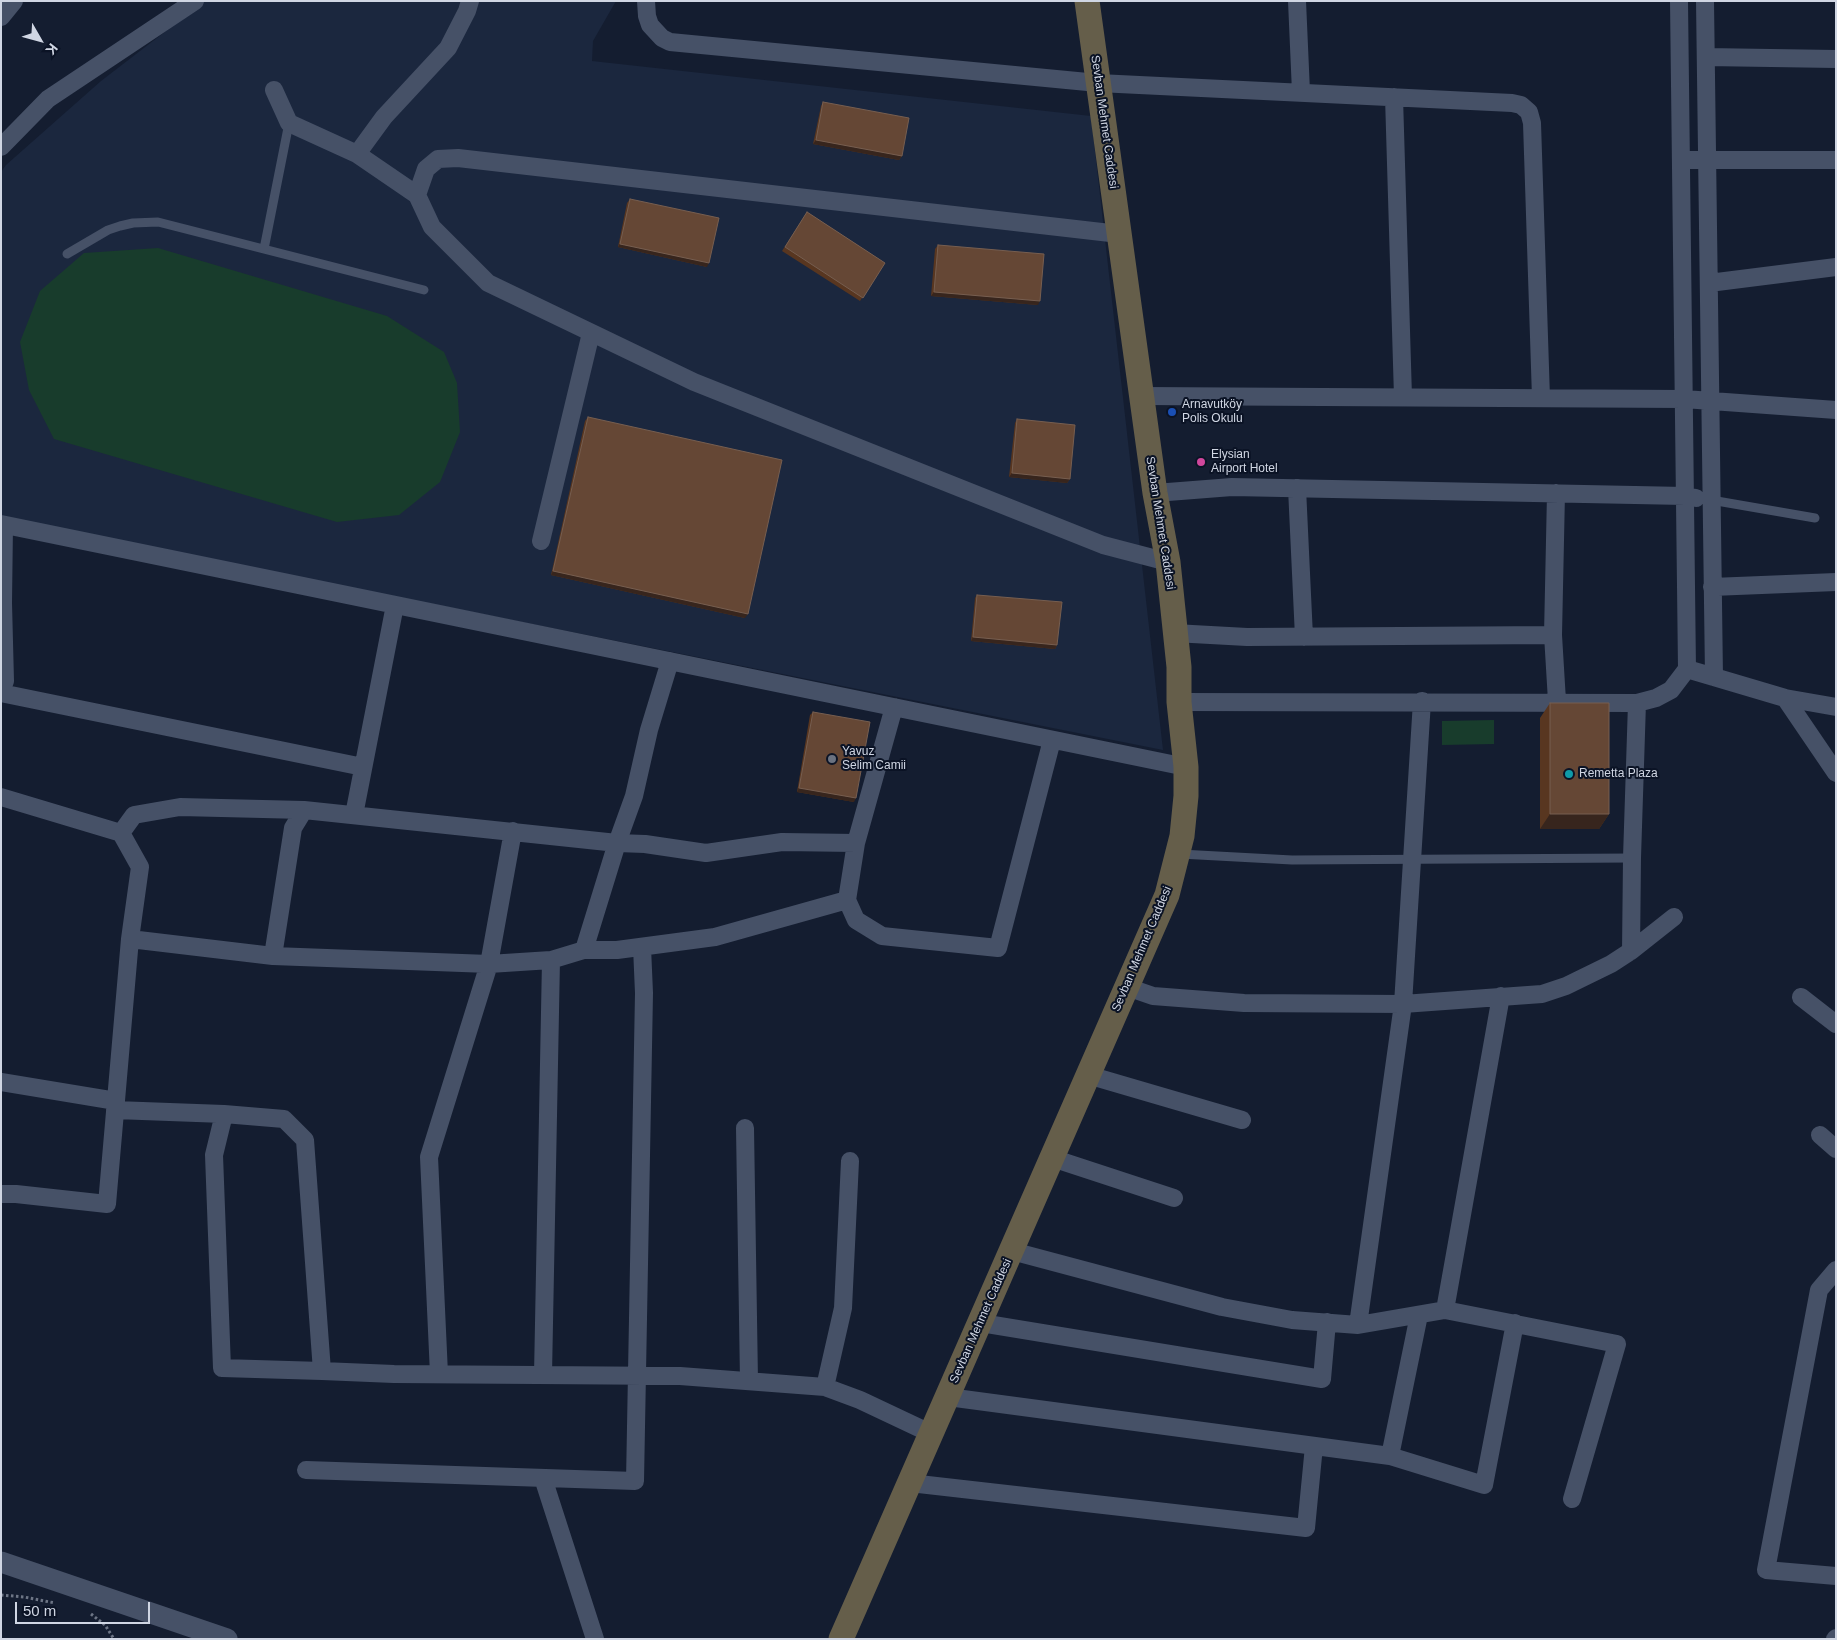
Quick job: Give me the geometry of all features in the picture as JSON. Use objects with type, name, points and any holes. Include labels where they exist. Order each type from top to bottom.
[{"type":"main road","name":"Sevban Mehmet Caddesi","points":[[841,1639],[1167,895],[1182,836],[1186,796],[1186,767],[1179,702],[1179,667],[1168,562],[1155,493],[1087,1]]},
{"type":"street","points":[[1,17],[14,1]]},
{"type":"street","points":[[1,147],[48,99],[195,1]]},
{"type":"street","points":[[357,154],[384,117],[448,48],[467,11],[470,1]]},
{"type":"street","points":[[646,1],[646,16],[650,25],[662,38],[670,42],[1098,82],[1517,103],[1529,112],[1532,123],[1541,398]]},
{"type":"street","points":[[1297,1],[1301,92]]},
{"type":"street","points":[[1179,702],[1422,701],[1637,703],[1656,698],[1671,690],[1687,670],[1682,160],[1678,1]]},
{"type":"street","points":[[1705,1],[1714,677]]},
{"type":"street","points":[[1706,56],[1836,59]]},
{"type":"street","points":[[274,90],[289,123],[357,154],[416,195],[432,227],[488,283],[694,382],[1103,545],[1168,562]]},
{"type":"street","points":[[1394,97],[1403,397]]},
{"type":"street","points":[[416,195],[426,169],[438,159],[458,158],[1119,234]]},
{"type":"street","points":[[1682,160],[1836,160]]},
{"type":"street","points":[[1708,283],[1836,267]]},
{"type":"street","points":[[541,542],[591,332]]},
{"type":"street","points":[[1142,396],[1684,399],[1836,410]]},
{"type":"street","points":[[1155,493],[1232,487],[1685,496],[1712,500]]},
{"type":"street","points":[[1296,488],[1304,637]]},
{"type":"street","points":[[1556,493],[1554,635],[1557,702]]},
{"type":"street","points":[[364,767],[1,692],[5,681],[2,525],[1186,767]]},
{"type":"street","points":[[1712,587],[1836,582]]},
{"type":"street","points":[[354,815],[395,605]]},
{"type":"street","points":[[1174,633],[1246,637],[1554,635]]},
{"type":"street","points":[[584,950],[617,843],[634,796],[649,730],[670,661]]},
{"type":"street","points":[[1687,670],[1785,698],[1836,707]]},
{"type":"street","points":[[1785,698],[1836,773]]},
{"type":"street","points":[[1358,1324],[1403,1004],[1422,701]]},
{"type":"street","points":[[1631,951],[1637,703]]},
{"type":"street","points":[[894,707],[856,842],[847,900],[856,920],[882,936],[998,948],[1052,740]]},
{"type":"street","points":[[1,797],[121,833],[140,867],[130,940],[107,1204],[1,1194]]},
{"type":"street","points":[[121,833],[134,814],[180,807],[304,810],[617,843],[644,844],[706,853],[782,842],[856,842]]},
{"type":"street","points":[[273,956],[293,828],[304,810]]},
{"type":"street","points":[[439,1374],[429,1157],[489,964],[513,831]]},
{"type":"street","points":[[130,940],[273,956],[489,964],[551,960],[584,950],[617,950],[715,937],[847,900]]},
{"type":"street","points":[[1126,987],[1153,996],[1244,1003],[1403,1004],[1542,994],[1566,986],[1611,964],[1631,951],[1674,917]]},
{"type":"street","points":[[306,1470],[636,1481],[644,994],[642,947]]},
{"type":"street","points":[[543,1375],[551,960]]},
{"type":"street","points":[[1446,1310],[1501,996]]},
{"type":"street","points":[[1801,996],[1836,1024]]},
{"type":"street","points":[[1088,1075],[1242,1120]]},
{"type":"street","points":[[1,1082],[115,1106],[284,1120],[305,1140],[322,1371]]},
{"type":"street","points":[[224,1114],[214,1155],[222,1368],[439,1374],[680,1376],[826,1387],[860,1400],[932,1434]]},
{"type":"street","points":[[745,1128],[749,1381]]},
{"type":"street","points":[[1820,1135],[1836,1149]]},
{"type":"street","points":[[1052,1158],[1174,1198]]},
{"type":"street","points":[[826,1387],[843,1308],[850,1161]]},
{"type":"street","points":[[1012,1251],[1222,1307],[1292,1320],[1358,1324],[1446,1310],[1617,1344],[1572,1499]]},
{"type":"street","points":[[1836,1270],[1819,1290],[1766,1570],[1836,1576]]},
{"type":"street","points":[[1390,1456],[1419,1315]]},
{"type":"street","points":[[981,1323],[1322,1378],[1327,1322]]},
{"type":"street","points":[[948,1397],[1390,1456],[1484,1485],[1515,1324]]},
{"type":"street","points":[[910,1483],[1306,1528],[1314,1446]]},
{"type":"street","points":[[543,1478],[595,1639]]},
{"type":"street","points":[[1,1562],[227,1639]]},
{"type":"lane","points":[[264,249],[289,123]]},
{"type":"lane","points":[[67,254],[108,230],[126,224],[145,222],[170,224],[424,290]]},
{"type":"lane","points":[[1712,500],[1815,518]]},
{"type":"lane","points":[[1178,854],[1292,860],[1632,858]]},
{"type":"path","points":[[1,1595],[63,1604]]},
{"type":"path","points":[[90,1614],[105,1624],[114,1639]]},
{"type":"shaded area","points":[[205,1],[616,1],[593,41],[592,61],[1091,116],[1163,750],[1,518],[1,172],[6,165],[101,81]]},
{"type":"green space","points":[[158,248],[387,316],[444,352],[457,383],[460,432],[440,482],[399,515],[337,522],[54,439],[29,390],[20,342],[40,291],[84,253]]},
{"type":"green space","points":[[1494,720],[1494,744],[1442,745],[1442,721]]},
{"type":"building","points":[[823,102],[909,118],[902,156],[816,140]]},
{"type":"building","points":[[630,199],[719,218],[709,263],[620,244]]},
{"type":"building","points":[[807,212],[885,263],[863,298],[785,247]]},
{"type":"building","points":[[938,245],[1044,254],[1040,301],[934,292]]},
{"type":"building","points":[[588,417],[782,460],[748,614],[553,571]]},
{"type":"building","points":[[1017,419],[1075,425],[1070,479],[1012,473]]},
{"type":"building","points":[[977,595],[1062,602],[1057,645],[973,637]]},
{"type":"building","name":"Remetta Plaza","points":[[1550,703],[1609,703],[1609,814],[1550,814]]},
{"type":"building","name":"Yavuz Selim Camii","points":[[813,712],[870,722],[856,798],[799,788]]},
{"type":"place","name":"Arnavutköy Polis Okulu","points":[[1172,412]]},
{"type":"place","name":"Elysian Airport Hotel","points":[[1201,462]]},
{"type":"place","name":"Yavuz Selim Camii","points":[[832,759]]},
{"type":"place","name":"Remetta Plaza","points":[[1569,774]]}]
